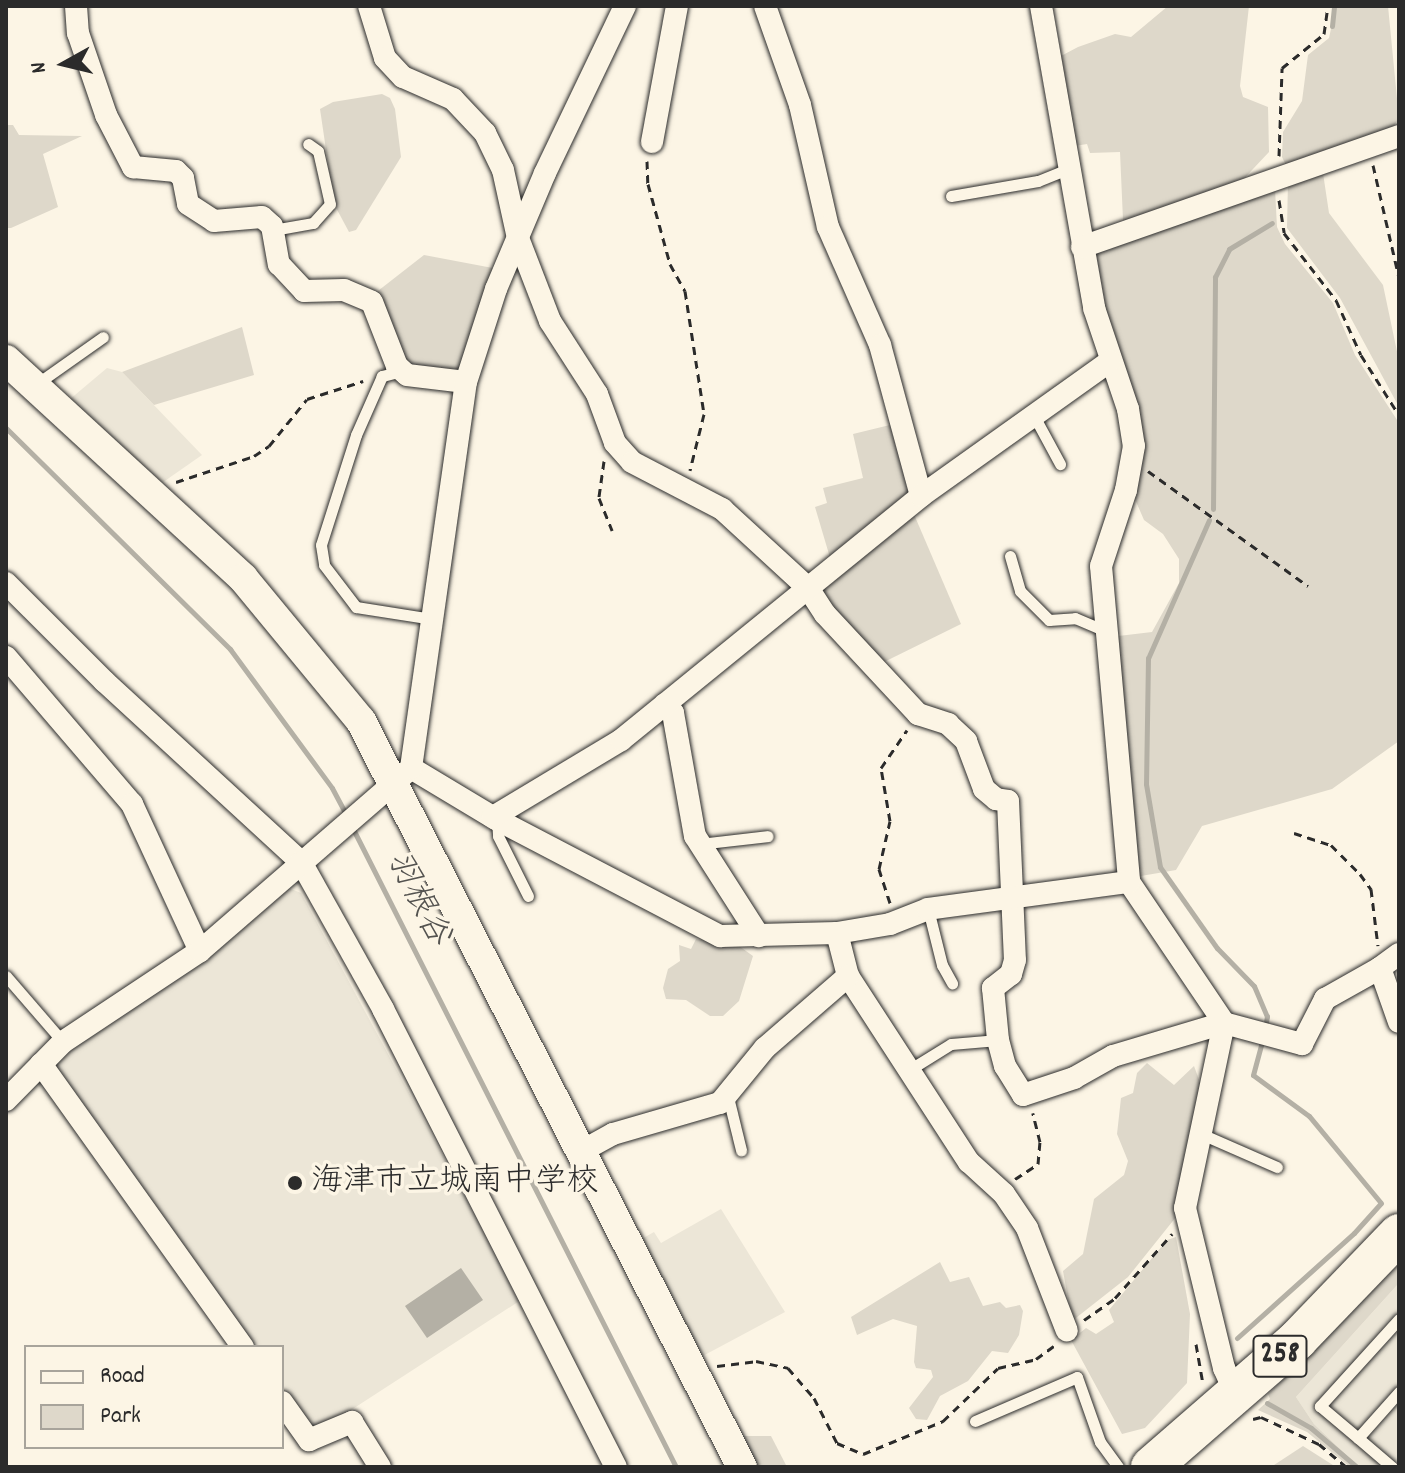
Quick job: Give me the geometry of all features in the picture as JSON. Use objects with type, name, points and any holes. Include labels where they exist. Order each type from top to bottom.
[{"type":"highway","name":"258","points":[[1151,1467],[1242,1408],[1399,1234]]},
{"type":"street","points":[[76,6],[78,33],[106,115],[133,167],[176,171],[197,213],[214,221],[262,217],[273,230],[279,264],[304,291],[344,290],[372,302],[392,374],[466,382]]},
{"type":"street","points":[[369,6],[385,58],[403,77],[453,99],[485,133],[503,170],[518,238],[550,321],[597,394],[615,443],[632,462],[722,509],[808,588],[825,614],[918,714],[948,724],[966,741],[984,789],[996,799],[1008,801],[1015,960],[1011,974],[993,988],[998,1040],[1005,1066],[1023,1095],[1074,1078],[1113,1056],[1224,1023],[1302,1044],[1325,999],[1399,954]]},
{"type":"street","points":[[6,1100],[63,1042],[200,951],[397,779],[436,620],[466,382],[518,238],[625,6]]},
{"type":"street","points":[[652,142],[677,6]]},
{"type":"street","points":[[765,6],[804,119],[828,227],[880,345],[921,496]]},
{"type":"street","points":[[1041,6],[1082,247],[1110,361],[1128,409],[1131,461],[1101,566],[1103,630],[1129,882],[1224,1023],[1185,1208],[1224,1368],[1242,1408]]},
{"type":"street","points":[[1082,247],[1278,175],[1368,149],[1399,136]]},
{"type":"street","points":[[6,360],[243,578],[361,721],[397,779],[742,1467]]},
{"type":"street","points":[[495,818],[621,740],[921,496],[1110,361]]},
{"type":"street","points":[[6,583],[104,681],[301,862],[383,1009],[616,1467]]},
{"type":"street","points":[[6,657],[132,804],[200,951]]},
{"type":"street","points":[[665,704],[673,713],[699,844],[759,936]]},
{"type":"street","points":[[397,779],[495,818],[698,928],[720,936],[837,933],[898,920],[928,909],[1129,882]]},
{"type":"street","points":[[837,933],[848,976],[969,1162],[1004,1194],[1027,1228],[1067,1331]]},
{"type":"street","points":[[1380,968],[1399,1022]]},
{"type":"street","points":[[582,1151],[613,1134],[720,1103],[765,1048],[848,976]]},
{"type":"street","points":[[41,1064],[242,1345]]},
{"type":"street","points":[[284,1405],[309,1440],[352,1422],[380,1467]]},
{"type":"lane","points":[[273,230],[313,223],[330,204],[318,151],[308,144]]},
{"type":"lane","points":[[951,196],[1038,181],[1068,169]]},
{"type":"lane","points":[[35,385],[103,337]]},
{"type":"lane","points":[[392,374],[356,435],[321,545],[324,565],[356,607],[436,620]]},
{"type":"lane","points":[[1033,414],[1060,464]]},
{"type":"lane","points":[[1010,556],[1020,591],[1049,620],[1075,618],[1103,630]]},
{"type":"lane","points":[[495,818],[498,836],[528,896]]},
{"type":"lane","points":[[699,844],[768,836]]},
{"type":"lane","points":[[928,909],[942,965],[952,983]]},
{"type":"lane","points":[[6,976],[63,1042]]},
{"type":"lane","points":[[909,1070],[951,1044],[998,1040]]},
{"type":"lane","points":[[728,1093],[741,1150]]},
{"type":"lane","points":[[1199,1133],[1277,1167]]},
{"type":"lane","points":[[1392,1467],[1320,1406],[1399,1319]]},
{"type":"lane","points":[[975,1421],[1077,1377],[1100,1442],[1118,1467]]},
{"type":"lane","points":[[1358,1438],[1399,1392]]},
{"type":"path","points":[[1328,6],[1324,34],[1282,68],[1278,175],[1284,233],[1336,300],[1361,355],[1399,415]]},
{"type":"path","points":[[652,142],[648,184],[670,264],[685,291],[704,414],[686,490]]},
{"type":"path","points":[[1368,149],[1399,278]]},
{"type":"path","points":[[156,496],[173,483],[269,446],[307,399],[392,374]]},
{"type":"path","points":[[612,530],[599,498],[606,450],[615,443]]},
{"type":"path","points":[[1131,461],[1308,586]]},
{"type":"path","points":[[898,920],[879,869],[890,821],[881,768],[918,714]]},
{"type":"path","points":[[1294,833],[1331,845],[1371,889],[1380,968]]},
{"type":"path","points":[[1004,1194],[1011,1181],[1038,1164],[1041,1153],[1037,1121],[1023,1095]]},
{"type":"path","points":[[695,1376],[717,1366],[756,1361],[788,1368],[814,1398],[837,1443],[863,1454],[943,1421],[986,1376],[1036,1359],[1067,1331],[1115,1298],[1164,1239],[1182,1229]]},
{"type":"path","points":[[1242,1408],[1319,1444],[1346,1467]]},
{"type":"shaded area","points":[[107,368],[122,372],[202,455],[159,485],[69,400]]},
{"type":"shaded area","name":"海津市立城南中学校","points":[[286,887],[301,893],[521,1300],[314,1434],[284,1393],[284,1345],[250,1345],[48,1066]]},
{"type":"shaded area","points":[[721,1209],[785,1312],[699,1358],[638,1241],[654,1232],[661,1243]]},
{"type":"shaded area","points":[[461,1268],[483,1300],[427,1338],[405,1306]]},
{"type":"shaded area","points":[[1399,1283],[1399,1467],[1359,1467],[1314,1424],[1296,1397]]},
{"type":"green space","points":[[1168,6],[1249,6],[1240,86],[1243,97],[1268,107],[1269,152],[1237,186],[1127,223],[1123,220],[1120,152],[1090,153],[1087,144],[1069,147],[1055,67],[1061,56],[1078,47],[1115,34],[1131,37]]},
{"type":"green space","points":[[1336,6],[1388,6],[1399,119],[1392,128],[1288,169],[1282,157],[1283,132],[1302,101],[1308,55],[1329,38]]},
{"type":"green space","points":[[382,94],[390,98],[395,109],[401,157],[356,230],[349,232],[334,204],[320,109],[333,102]]},
{"type":"green space","points":[[6,125],[13,125],[19,135],[82,136],[43,154],[58,207],[11,228],[6,228]]},
{"type":"green space","points":[[1323,173],[1329,213],[1383,285],[1399,361],[1399,407],[1340,298],[1287,228],[1288,180]]},
{"type":"green space","points":[[1275,189],[1277,227],[1285,244],[1333,303],[1355,355],[1399,423],[1399,741],[1332,789],[1202,826],[1176,870],[1135,877],[1110,637],[1152,632],[1179,583],[1179,559],[1163,534],[1144,520],[1131,490],[1137,447],[1088,249]]},
{"type":"green space","points":[[424,255],[498,269],[458,371],[414,368],[403,359],[374,294]]},
{"type":"green space","points":[[242,327],[254,375],[154,405],[122,372]]},
{"type":"green space","points":[[894,424],[914,494],[831,561],[815,507],[827,503],[823,488],[863,478],[853,434]]},
{"type":"green space","points":[[913,512],[961,624],[882,663],[816,589]]},
{"type":"green space","points":[[696,939],[739,946],[753,956],[739,1001],[723,1016],[710,1016],[686,1000],[666,999],[663,988],[668,969],[680,961],[679,945],[691,949]]},
{"type":"green space","points":[[1147,1063],[1174,1085],[1194,1066],[1201,1085],[1180,1212],[1128,1277],[1072,1321],[1063,1271],[1083,1254],[1094,1199],[1124,1175],[1128,1161],[1117,1134],[1121,1098],[1133,1093],[1137,1073]]},
{"type":"green space","points":[[1176,1237],[1190,1314],[1187,1383],[1145,1428],[1122,1434],[1071,1340],[1086,1328],[1096,1334],[1114,1322],[1109,1310],[1167,1240]]},
{"type":"green space","points":[[940,1262],[950,1282],[969,1277],[983,1306],[1000,1302],[1006,1308],[1020,1305],[1023,1311],[1019,1335],[1008,1353],[992,1351],[968,1381],[940,1396],[927,1420],[916,1419],[909,1408],[933,1377],[931,1370],[916,1368],[914,1362],[917,1326],[893,1319],[857,1335],[851,1317]]},
{"type":"green space","points":[[1399,1264],[1399,1283],[1296,1397],[1314,1424],[1359,1467],[1350,1467],[1307,1432],[1258,1410],[1270,1399],[1268,1394]]},
{"type":"green space","points":[[741,1436],[771,1436],[787,1467],[756,1467]]},
{"type":"green space","points":[[1303,1446],[1336,1467],[1271,1467]]},
{"type":"waterway","points":[[1332,26],[1334,6]]},
{"type":"waterway","points":[[1213,509],[1215,277],[1229,249],[1272,223]]},
{"type":"waterway","name":"羽根谷","points":[[6,428],[230,649],[332,788],[347,816]]},
{"type":"waterway","points":[[1209,520],[1148,658],[1146,784],[1160,867],[1217,948],[1254,986],[1267,1016],[1265,1028]]},
{"type":"waterway","name":"羽根谷","points":[[351,825],[676,1467]]},
{"type":"waterway","points":[[1237,1338],[1354,1233],[1381,1203],[1309,1116],[1253,1075],[1263,1038]]},
{"type":"waterway","points":[[1267,1403],[1311,1428],[1357,1467]]},
{"type":"place","name":"海津市立城南中学校","points":[[295,1183]]}]
